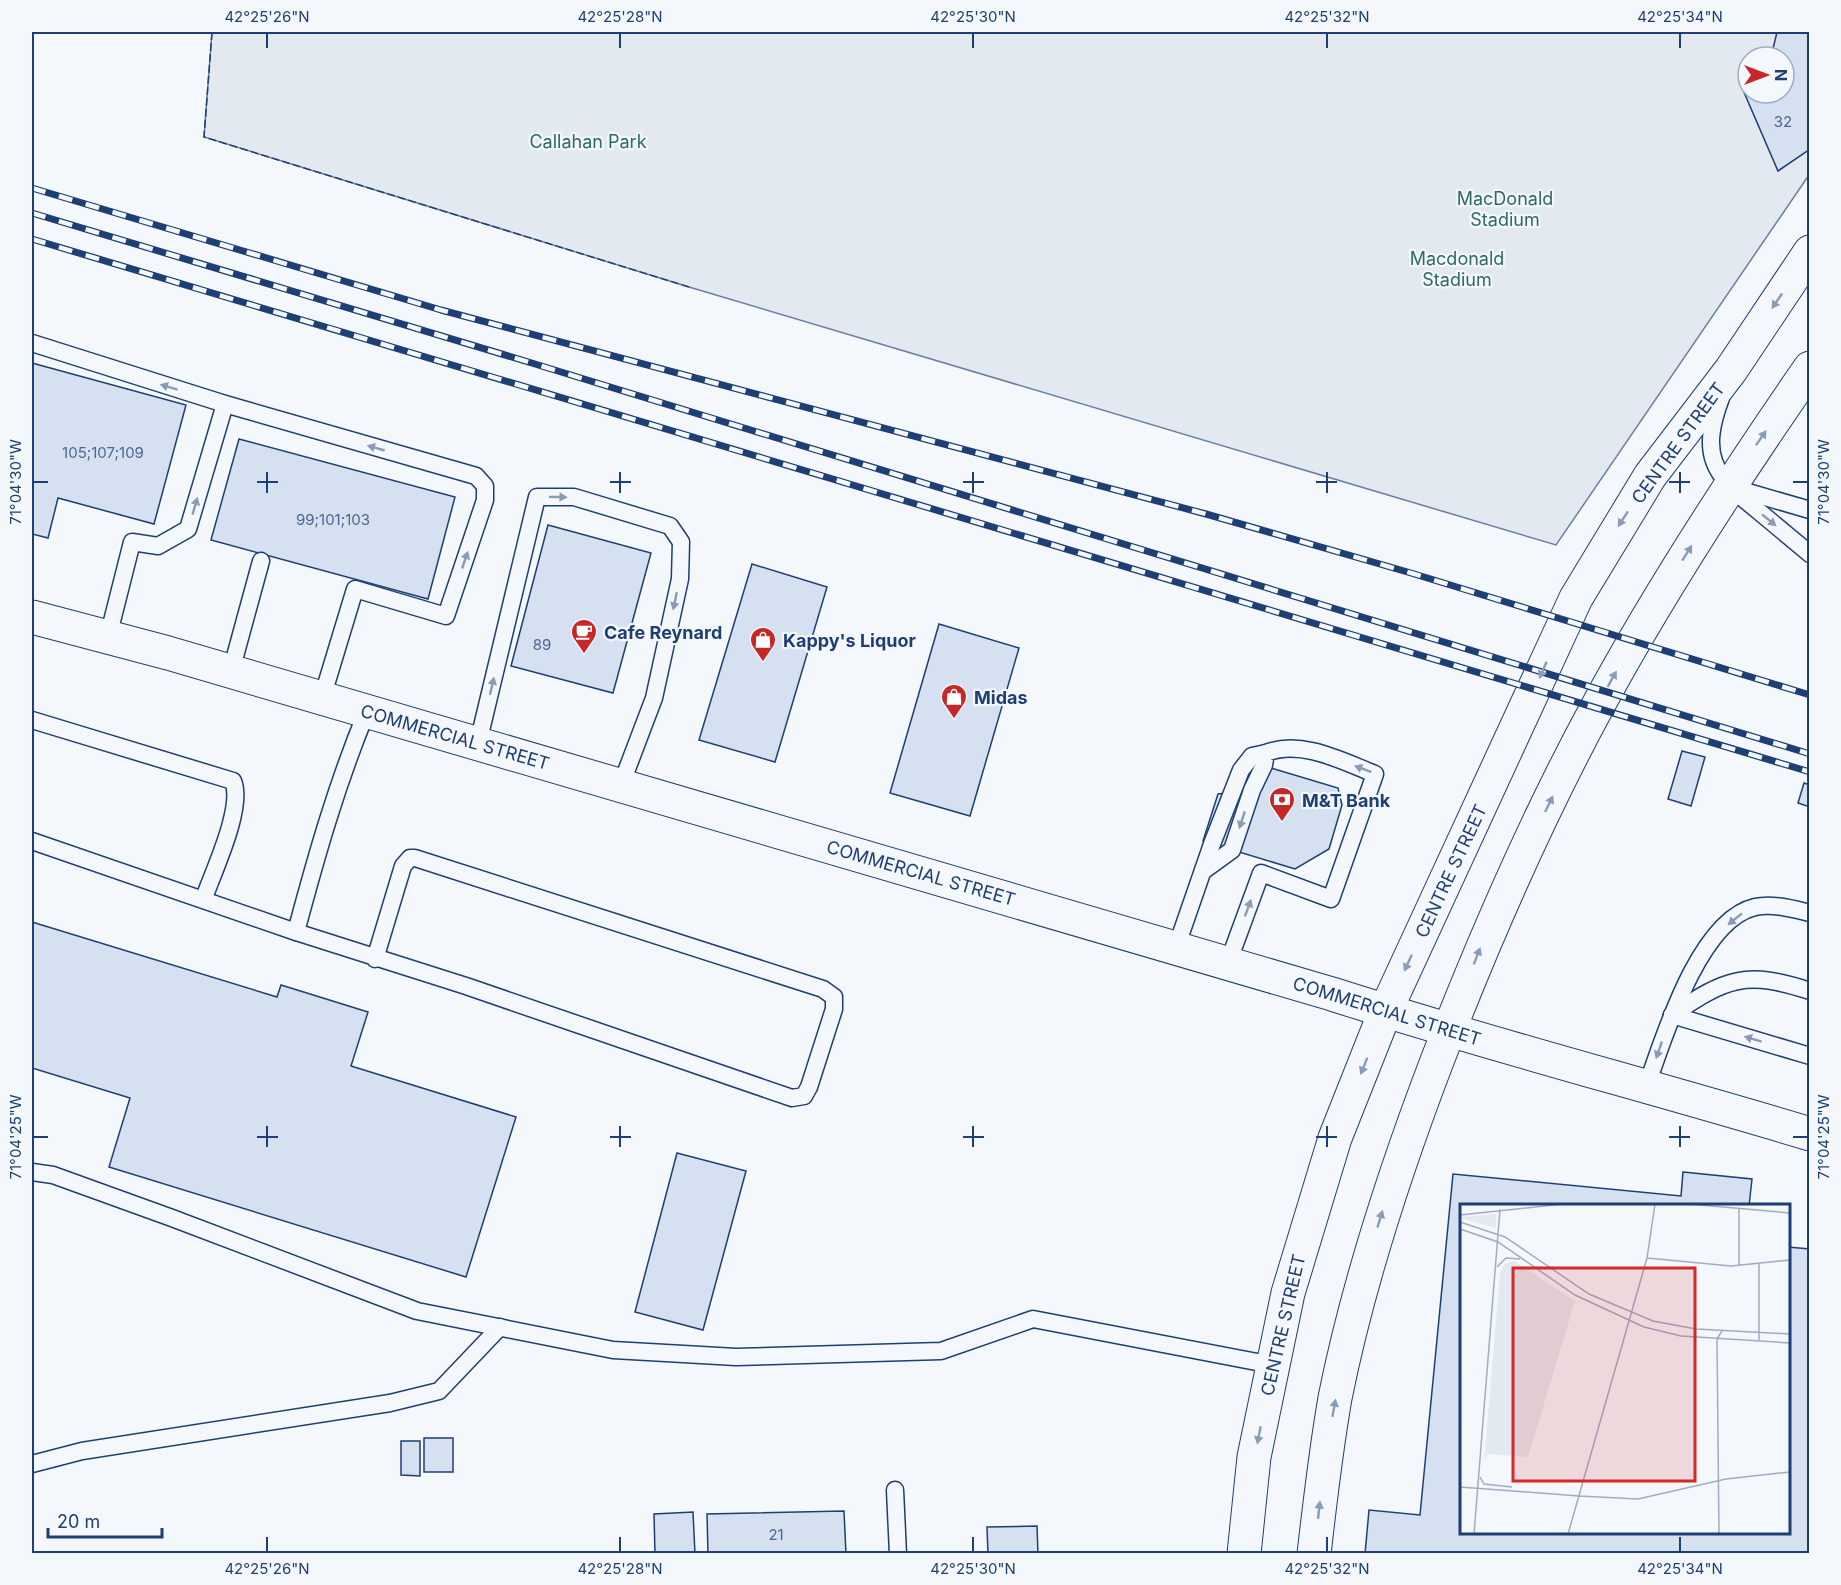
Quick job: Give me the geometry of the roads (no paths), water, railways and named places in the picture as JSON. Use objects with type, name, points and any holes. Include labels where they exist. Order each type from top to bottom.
[{"type":"main road","name":"CENTRE STREET","points":[[1244,1554],[1254,1457],[1288,1293],[1309,1215],[1335,1138],[1385,1012],[1576,598],[1650,476],[1731,370],[1809,252]]},
{"type":"main road","points":[[1314,1554],[1324,1466],[1354,1315],[1380,1216],[1480,949],[1593,713],[1728,487],[1809,368]]},
{"type":"main road","name":"COMMERCIAL STREET","points":[[32,617],[231,671],[1228,963],[1448,1031],[1647,1085],[1809,1134]]},
{"type":"lane","points":[[32,344],[225,404],[476,476],[485,486],[485,500],[446,616],[355,589],[322,698]]},
{"type":"lane","points":[[1731,370],[1717,407],[1710,445],[1715,467],[1728,487],[1809,554]]},
{"type":"lane","points":[[108,637],[132,542],[158,546],[188,530],[225,404]]},
{"type":"lane","points":[[1728,487],[1809,510]]},
{"type":"lane","points":[[478,743],[537,497],[574,497],[670,526],[681,542],[680,579],[654,698],[621,785]]},
{"type":"lane","points":[[231,671],[261,561]]},
{"type":"lane","points":[[296,932],[321,837],[350,751],[367,711]]},
{"type":"lane","points":[[32,720],[233,780],[237,790],[235,807],[204,898]]},
{"type":"lane","points":[[1176,948],[1203,871],[1232,850],[1252,790],[1264,765],[1266,753],[1282,747],[1307,750],[1375,774],[1331,899],[1261,873],[1228,963]]},
{"type":"lane","points":[[32,841],[204,898],[375,959],[466,986],[792,1098],[804,1096],[809,1087],[834,1009],[834,997],[824,989],[415,858],[410,858],[403,866],[375,959]]},
{"type":"lane","points":[[1647,1085],[1672,1015],[1700,957],[1737,916],[1754,907],[1764,905],[1809,913]]},
{"type":"lane","points":[[1672,1015],[1719,986],[1742,979],[1755,978],[1809,991]]},
{"type":"lane","points":[[1672,1015],[1809,1056]]},
{"type":"lane","points":[[32,1172],[53,1175],[417,1311],[613,1350],[736,1357],[941,1351],[1033,1319],[1272,1365]]},
{"type":"lane","points":[[32,1464],[82,1451],[390,1403],[440,1391],[500,1327]]},
{"type":"lane","points":[[895,1490],[897,1554]]},
{"type":"railway","points":[[32,188],[441,310],[1206,514],[1411,573],[1810,695]]},
{"type":"railway","points":[[32,213],[535,364],[1810,754]]},
{"type":"railway","points":[[32,239],[1810,772]]},
{"type":"place","name":"Cafe Reynard","points":[[584,655]]},
{"type":"place","name":"Kappy's Liquor","points":[[763,663]]},
{"type":"place","name":"Midas","points":[[954,720]]},
{"type":"place","name":"M&T Bank","points":[[1282,823]]},
{"type":"park label","name":"Callahan Park","points":[[588,141]]},
{"type":"park label","name":"MacDonald Stadium","points":[[1505,208]]},
{"type":"park label","name":"Macdonald Stadium","points":[[1457,268]]}]
